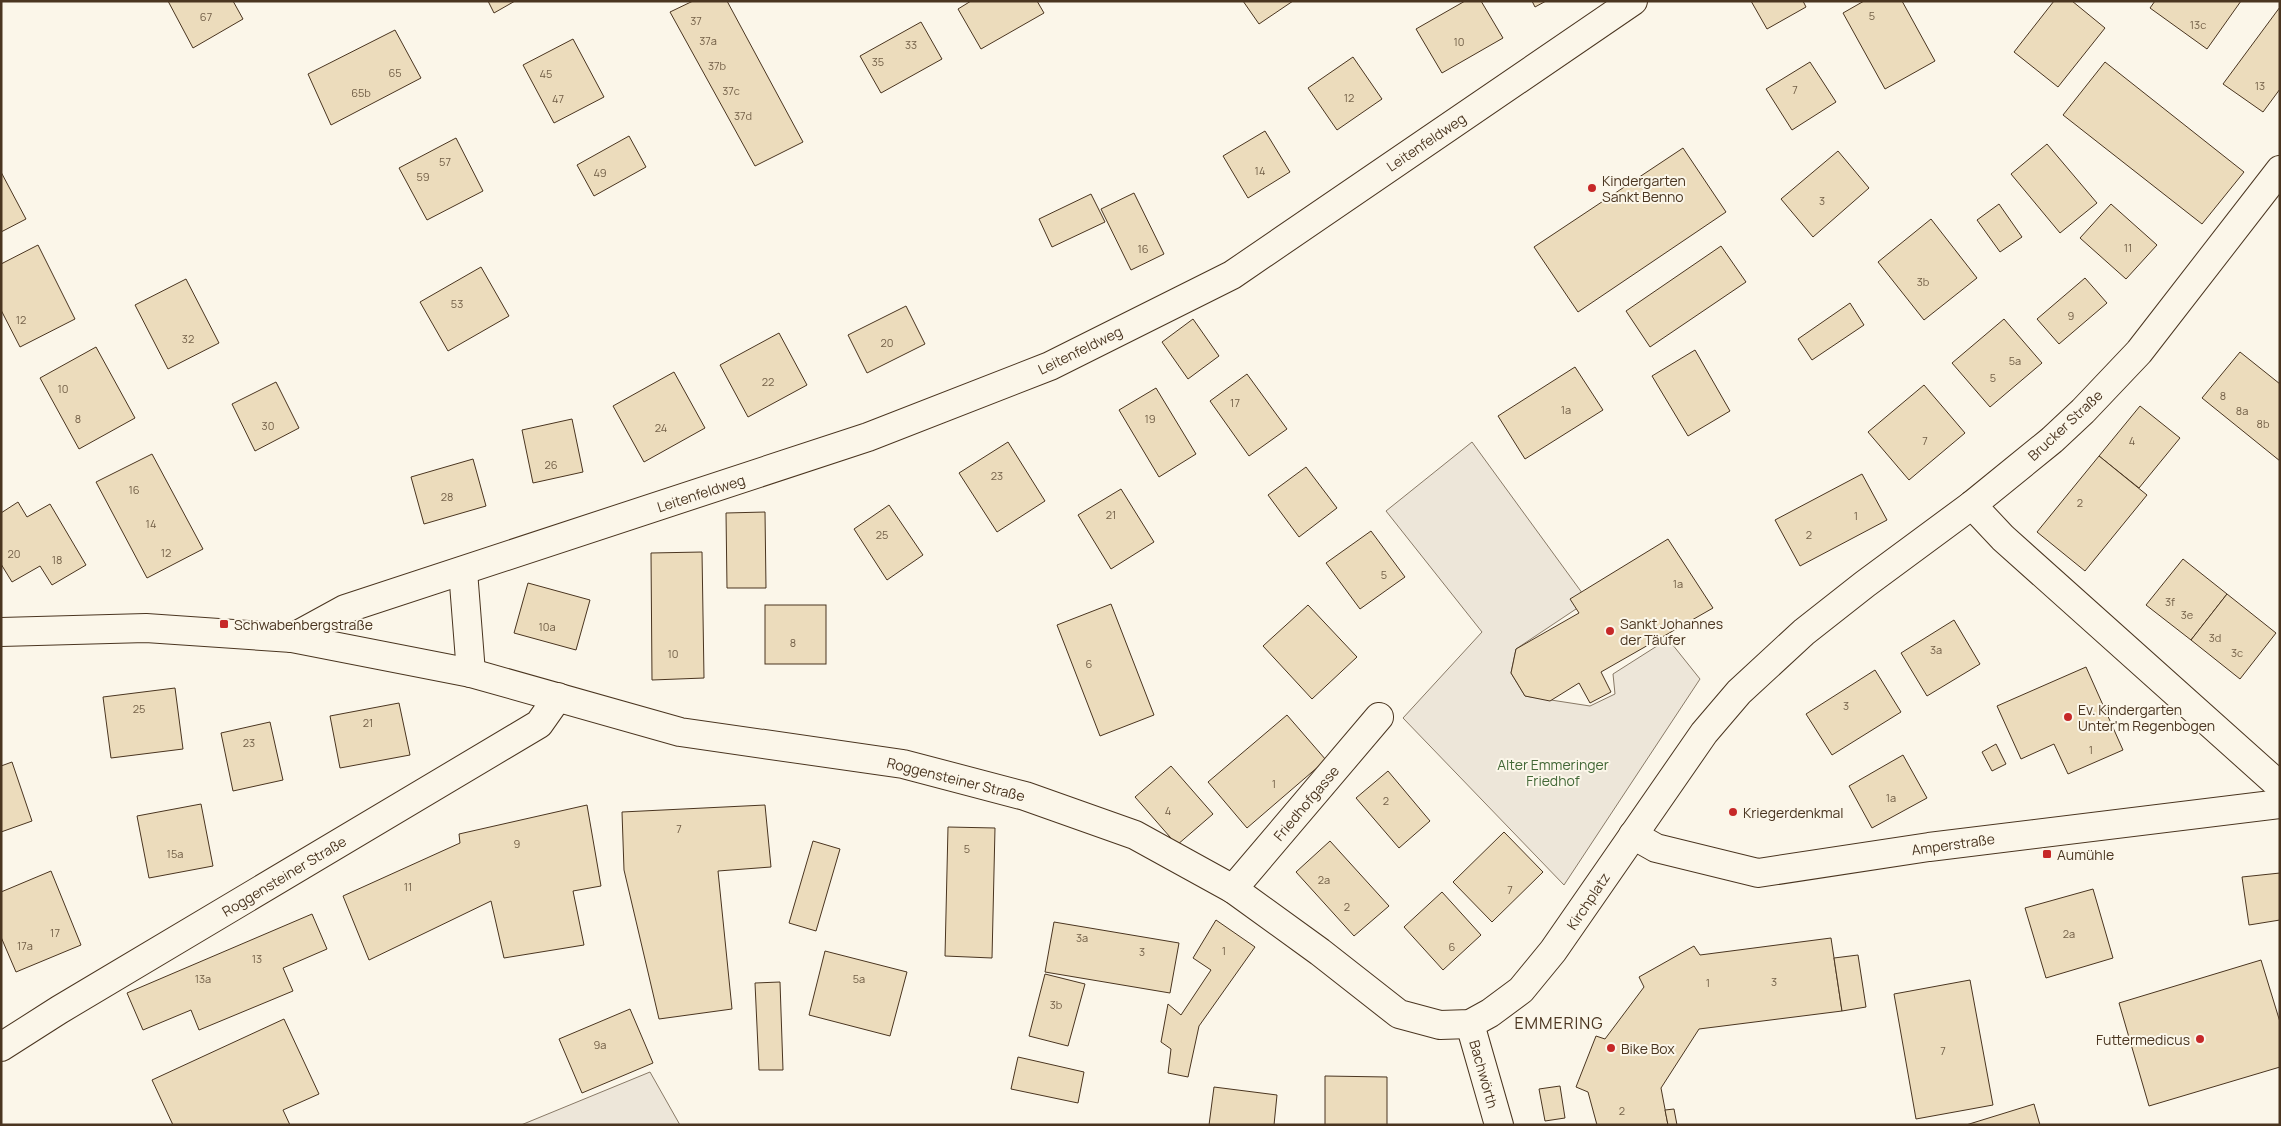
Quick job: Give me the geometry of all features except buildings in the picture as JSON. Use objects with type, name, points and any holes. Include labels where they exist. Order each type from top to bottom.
[{"type":"street","name":"Leitenfeldweg","points":[[292,638],[346,609],[868,437],[1042,369],[1075,354],[1232,275],[1633,1]]},
{"type":"street","name":"Brucker Straße","points":[[1804,632],[1865,584],[1972,505],[2052,440],[2121,373],[2158,329],[2280,170]]},
{"type":"street","points":[[1972,505],[2003,538],[2280,786]]},
{"type":"street","points":[[463,571],[471,673]]},
{"type":"street","name":"Roggensteiner Straße","points":[[1,632],[146,628],[292,638],[471,673],[680,732],[903,764],[1025,796],[1135,835],[1233,888],[1320,952]]},
{"type":"street","name":"Kirchplatz","points":[[1320,952],[1399,1014],[1440,1025],[1470,1024],[1490,1013],[1521,990],[1553,952],[1633,835],[1716,719],[1739,692],[1804,632]]},
{"type":"street","name":"Roggensteiner Straße","points":[[1,1047],[68,1005],[539,724],[558,698]]},
{"type":"street","name":"Friedhofgasse","points":[[1233,888],[1380,717]]},
{"type":"street","name":"Amperstraße","points":[[1633,835],[1656,848],[1758,873],[1938,846],[2280,804]]},
{"type":"street","name":"Bachwörth","points":[[1470,1024],[1499,1125]]},
{"type":"green space","name":"Alter Emmeringer Friedhof","points":[[1472,442],[1588,601],[1516,649],[1511,673],[1525,696],[1590,706],[1615,694],[1613,674],[1668,639],[1700,679],[1564,885],[1403,718],[1482,632],[1386,511]]},
{"type":"green space","points":[[650,1072],[680,1125],[521,1125]]},
{"type":"place","name":"Kindergarten Sankt Benno","points":[[1592,188]]},
{"type":"place","name":"Schwabenbergstraße","points":[[224,624]]},
{"type":"place","name":"Sankt Johannes der Täufer","points":[[1610,631]]},
{"type":"place","name":"Ev. Kindergarten Unter'm Regenbogen","points":[[2068,717]]},
{"type":"place","name":"Kriegerdenkmal","points":[[1733,812]]},
{"type":"place","name":"Aumühle","points":[[2047,854]]},
{"type":"place","name":"Futtermedicus","points":[[2200,1039]]},
{"type":"place","name":"Bike Box","points":[[1611,1048]]},
{"type":"district","name":"EMMERING","points":[[1559,1023]]}]
